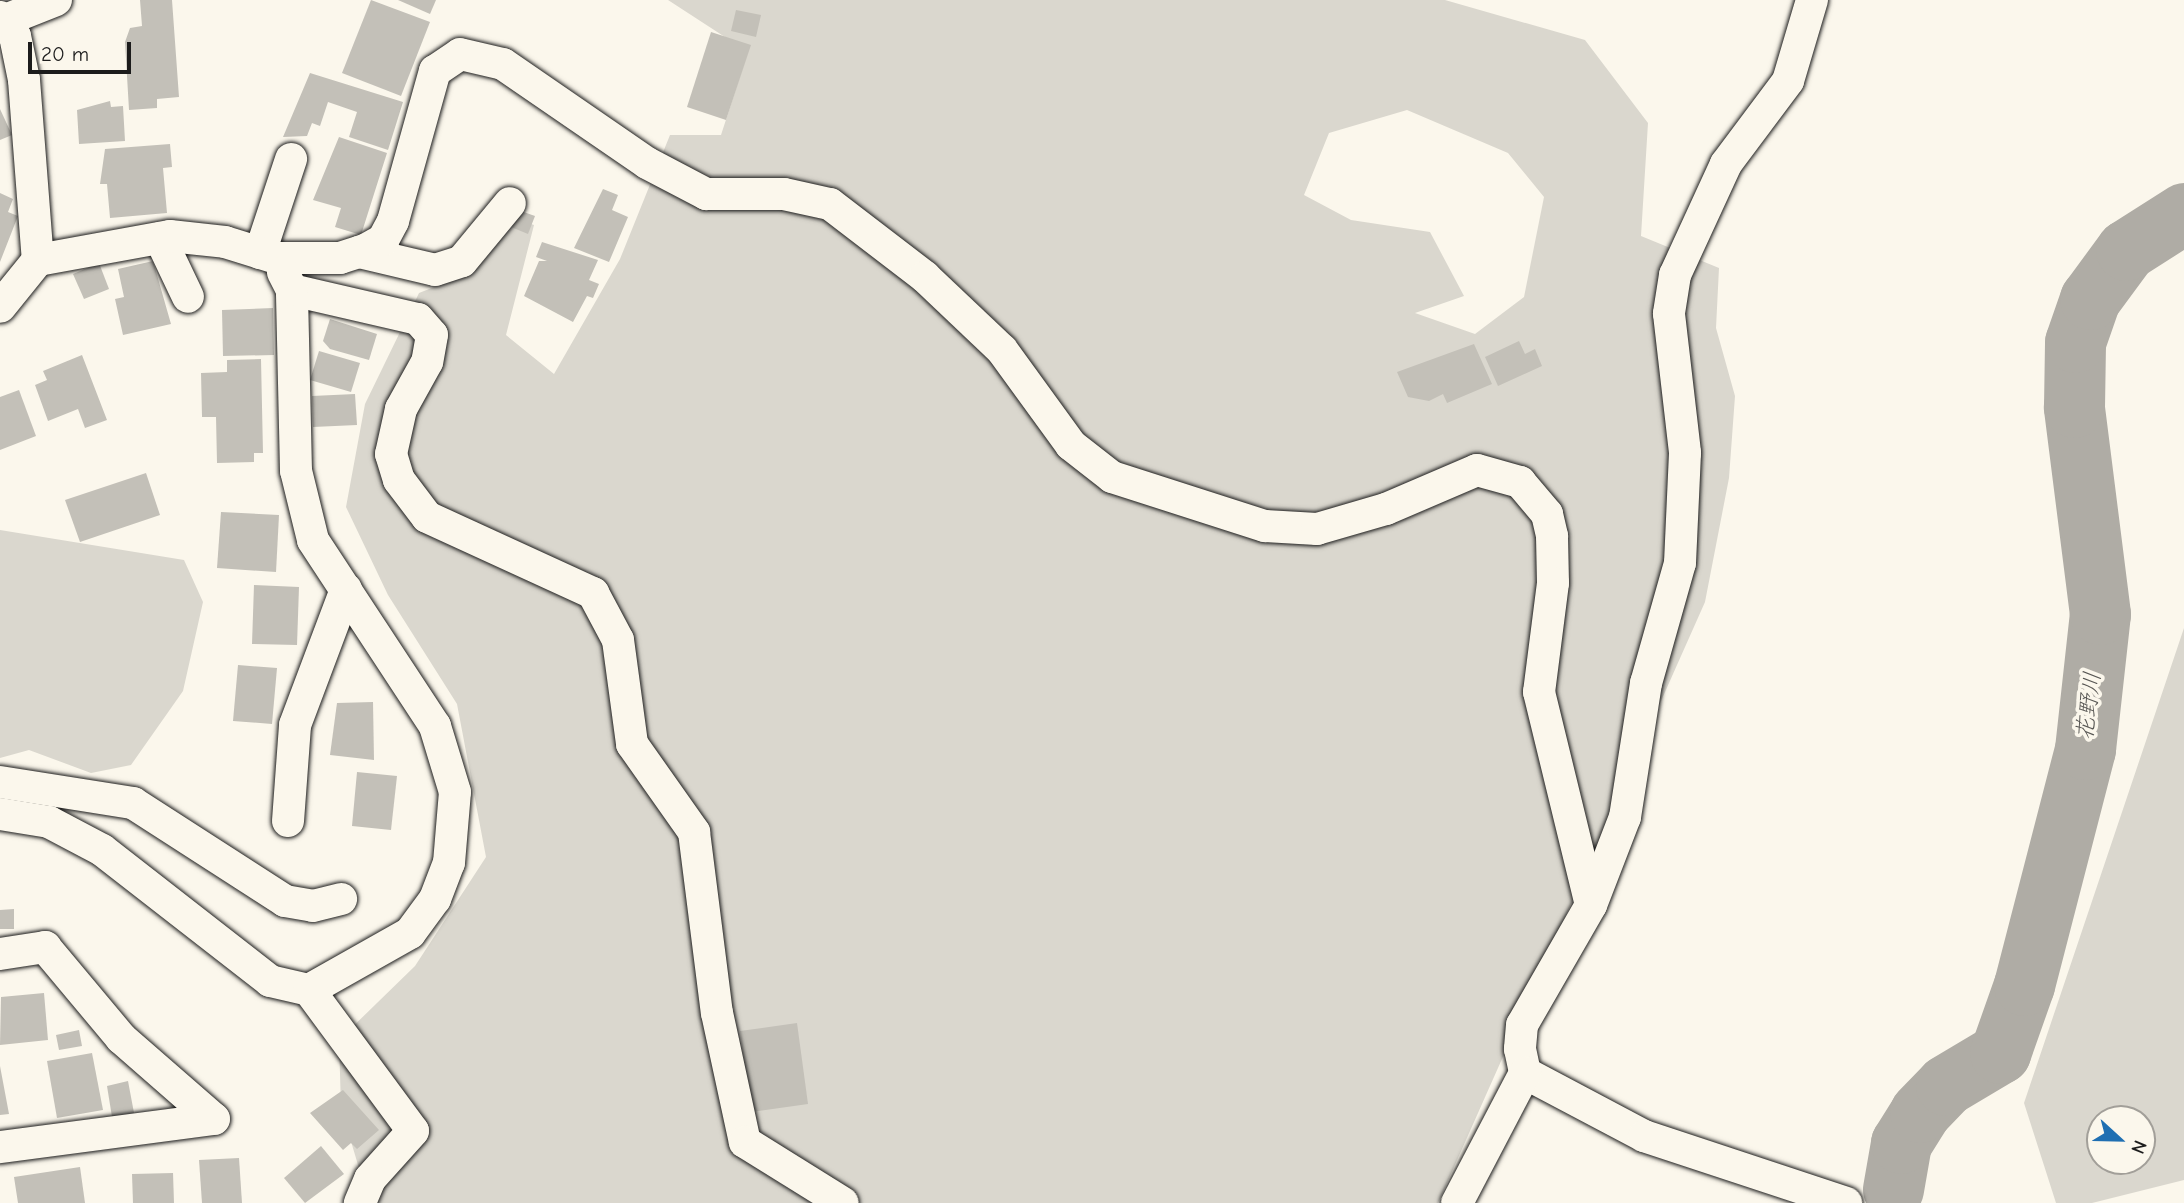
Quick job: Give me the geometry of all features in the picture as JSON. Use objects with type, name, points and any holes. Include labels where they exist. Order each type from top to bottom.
[{"type":"street","points":[[38,260],[24,80],[15,36],[1,19],[56,0]]},
{"type":"street","points":[[1457,1203],[1525,1073],[1522,1025],[1591,905],[1625,817],[1646,683],[1683,541],[1685,453],[1669,314],[1675,275],[1726,164],[1788,81],[1812,0]]},
{"type":"street","points":[[359,252],[383,240],[393,221],[435,71],[460,54],[503,64],[647,163],[706,194],[785,194],[830,204],[925,277],[1002,350],[1071,445],[1112,477],[1265,526],[1317,529],[1385,509],[1476,470],[1520,482],[1548,514],[1552,536],[1539,692],[1591,905]]},
{"type":"street","points":[[0,814],[49,822],[102,850],[270,982],[309,990],[410,933],[440,887],[453,834],[455,792],[435,726],[313,540],[296,471],[292,290],[268,255],[291,159]]},
{"type":"street","points":[[0,307],[38,260],[160,237],[225,242],[268,255],[359,252],[435,270],[462,261],[510,203]]},
{"type":"street","points":[[160,237],[188,297]]},
{"type":"street","points":[[292,290],[418,318],[432,335],[427,362],[401,409],[391,454],[399,480],[427,517],[593,593],[618,640],[632,744],[694,832],[717,1013],[746,1142],[843,1203]]},
{"type":"street","points":[[288,821],[295,725],[346,589]]},
{"type":"street","points":[[0,782],[133,803],[285,901],[313,906],[341,899]]},
{"type":"street","points":[[0,954],[45,947],[121,1038],[214,1119],[0,1147]]},
{"type":"street","points":[[309,990],[413,1131],[370,1180],[360,1203]]},
{"type":"street","points":[[1525,1073],[1677,1150],[1846,1203]]},
{"type":"shaded area","points":[[668,0],[1445,0],[1585,40],[1648,123],[1641,236],[1719,268],[1716,328],[1735,396],[1729,478],[1705,602],[1438,1203],[354,1203],[364,1185],[341,1108],[339,1040],[415,966],[486,857],[457,704],[388,595],[346,507],[365,404],[419,293],[470,273],[501,214],[534,225],[506,335],[554,374],[620,259],[670,135],[721,135],[748,52]],"holes":[[[1407,110],[1508,153],[1544,197],[1524,297],[1475,334],[1415,313],[1464,296],[1430,232],[1351,220],[1304,195],[1329,133]]]},
{"type":"shaded area","points":[[0,530],[184,560],[203,602],[183,691],[131,765],[91,773],[29,750],[0,758]]},
{"type":"shaded area","points":[[2184,628],[2184,1180],[2092,1203],[2056,1203],[2024,1103]]},
{"type":"building","points":[[140,0],[172,0],[179,97],[157,99],[157,108],[129,110],[125,42],[130,28],[142,26]]},
{"type":"building","points":[[371,0],[430,22],[401,96],[342,73]]},
{"type":"building","points":[[398,0],[436,0],[430,14]]},
{"type":"building","points":[[736,10],[761,15],[756,37],[731,31]]},
{"type":"building","points":[[711,32],[751,45],[726,120],[687,107]]},
{"type":"building","points":[[310,73],[403,102],[388,150],[349,137],[357,112],[328,102],[320,126],[312,123],[307,136],[283,137]]},
{"type":"building","points":[[110,101],[111,107],[123,106],[125,141],[79,144],[77,110]]},
{"type":"building","points":[[0,109],[12,135],[0,140]]},
{"type":"building","points":[[339,137],[387,153],[361,235],[335,227],[341,208],[313,200]]},
{"type":"building","points":[[170,144],[172,167],[163,168],[167,213],[110,218],[107,184],[100,184],[105,149]]},
{"type":"building","points":[[603,189],[618,195],[612,210],[628,217],[609,262],[574,248]]},
{"type":"building","points":[[0,193],[13,199],[8,212],[18,216],[0,262]]},
{"type":"building","points":[[518,210],[535,216],[528,234],[511,227]]},
{"type":"building","points":[[542,242],[598,260],[589,280],[599,284],[593,298],[587,296],[573,322],[524,296],[539,261],[547,261],[536,257]]},
{"type":"building","points":[[153,261],[171,324],[123,335],[115,299],[124,297],[118,269]]},
{"type":"building","points":[[99,263],[109,289],[84,299],[73,274]]},
{"type":"building","points":[[273,308],[274,355],[223,356],[222,310]]},
{"type":"building","points":[[330,319],[377,334],[369,360],[330,349],[323,341]]},
{"type":"building","points":[[1519,341],[1525,354],[1535,349],[1542,366],[1498,386],[1485,357]]},
{"type":"building","points":[[1474,344],[1492,384],[1447,403],[1443,394],[1429,401],[1408,397],[1397,372]]},
{"type":"building","points":[[319,351],[360,363],[351,392],[310,380]]},
{"type":"building","points":[[82,355],[107,420],[85,428],[78,409],[48,421],[35,385],[47,380],[43,371]]},
{"type":"building","points":[[261,359],[263,453],[254,453],[254,462],[217,463],[216,417],[202,417],[201,373],[227,372],[227,360]]},
{"type":"building","points":[[19,390],[36,436],[0,450],[0,397]]},
{"type":"building","points":[[355,394],[357,425],[313,427],[312,396]]},
{"type":"building","points":[[146,473],[160,515],[80,542],[65,500]]},
{"type":"building","points":[[221,512],[279,515],[276,572],[217,568]]},
{"type":"building","points":[[254,585],[299,587],[297,645],[252,644]]},
{"type":"building","points":[[238,665],[277,668],[272,724],[233,721]]},
{"type":"building","points":[[373,702],[374,760],[330,755],[337,703]]},
{"type":"building","points":[[357,772],[397,776],[391,830],[352,826]]},
{"type":"building","points":[[14,909],[14,929],[0,929],[0,910]]},
{"type":"building","points":[[44,993],[48,1040],[0,1045],[1,997]]},
{"type":"building","points":[[797,1023],[808,1104],[751,1112],[740,1031]]},
{"type":"building","points":[[79,1030],[82,1046],[59,1050],[56,1035]]},
{"type":"building","points":[[92,1053],[103,1110],[57,1118],[47,1061]]},
{"type":"building","points":[[0,1066],[9,1114],[0,1115]]},
{"type":"building","points":[[128,1081],[134,1113],[112,1117],[107,1086]]},
{"type":"building","points":[[343,1090],[379,1130],[357,1149],[351,1143],[343,1150],[310,1113]]},
{"type":"building","points":[[321,1146],[344,1174],[305,1203],[284,1178]]},
{"type":"building","points":[[239,1158],[242,1203],[202,1203],[199,1160]]},
{"type":"building","points":[[80,1167],[85,1203],[18,1203],[14,1177]]},
{"type":"building","points":[[173,1173],[174,1203],[133,1203],[132,1174]]},
{"type":"waterway","name":"花野川","points":[[1893,1189],[1901,1143],[1920,1112],[1946,1085],[2000,1053],[2024,985],[2085,749],[2100,614],[2074,407],[2075,342],[2090,299],[2126,250],[2184,213]]}]
